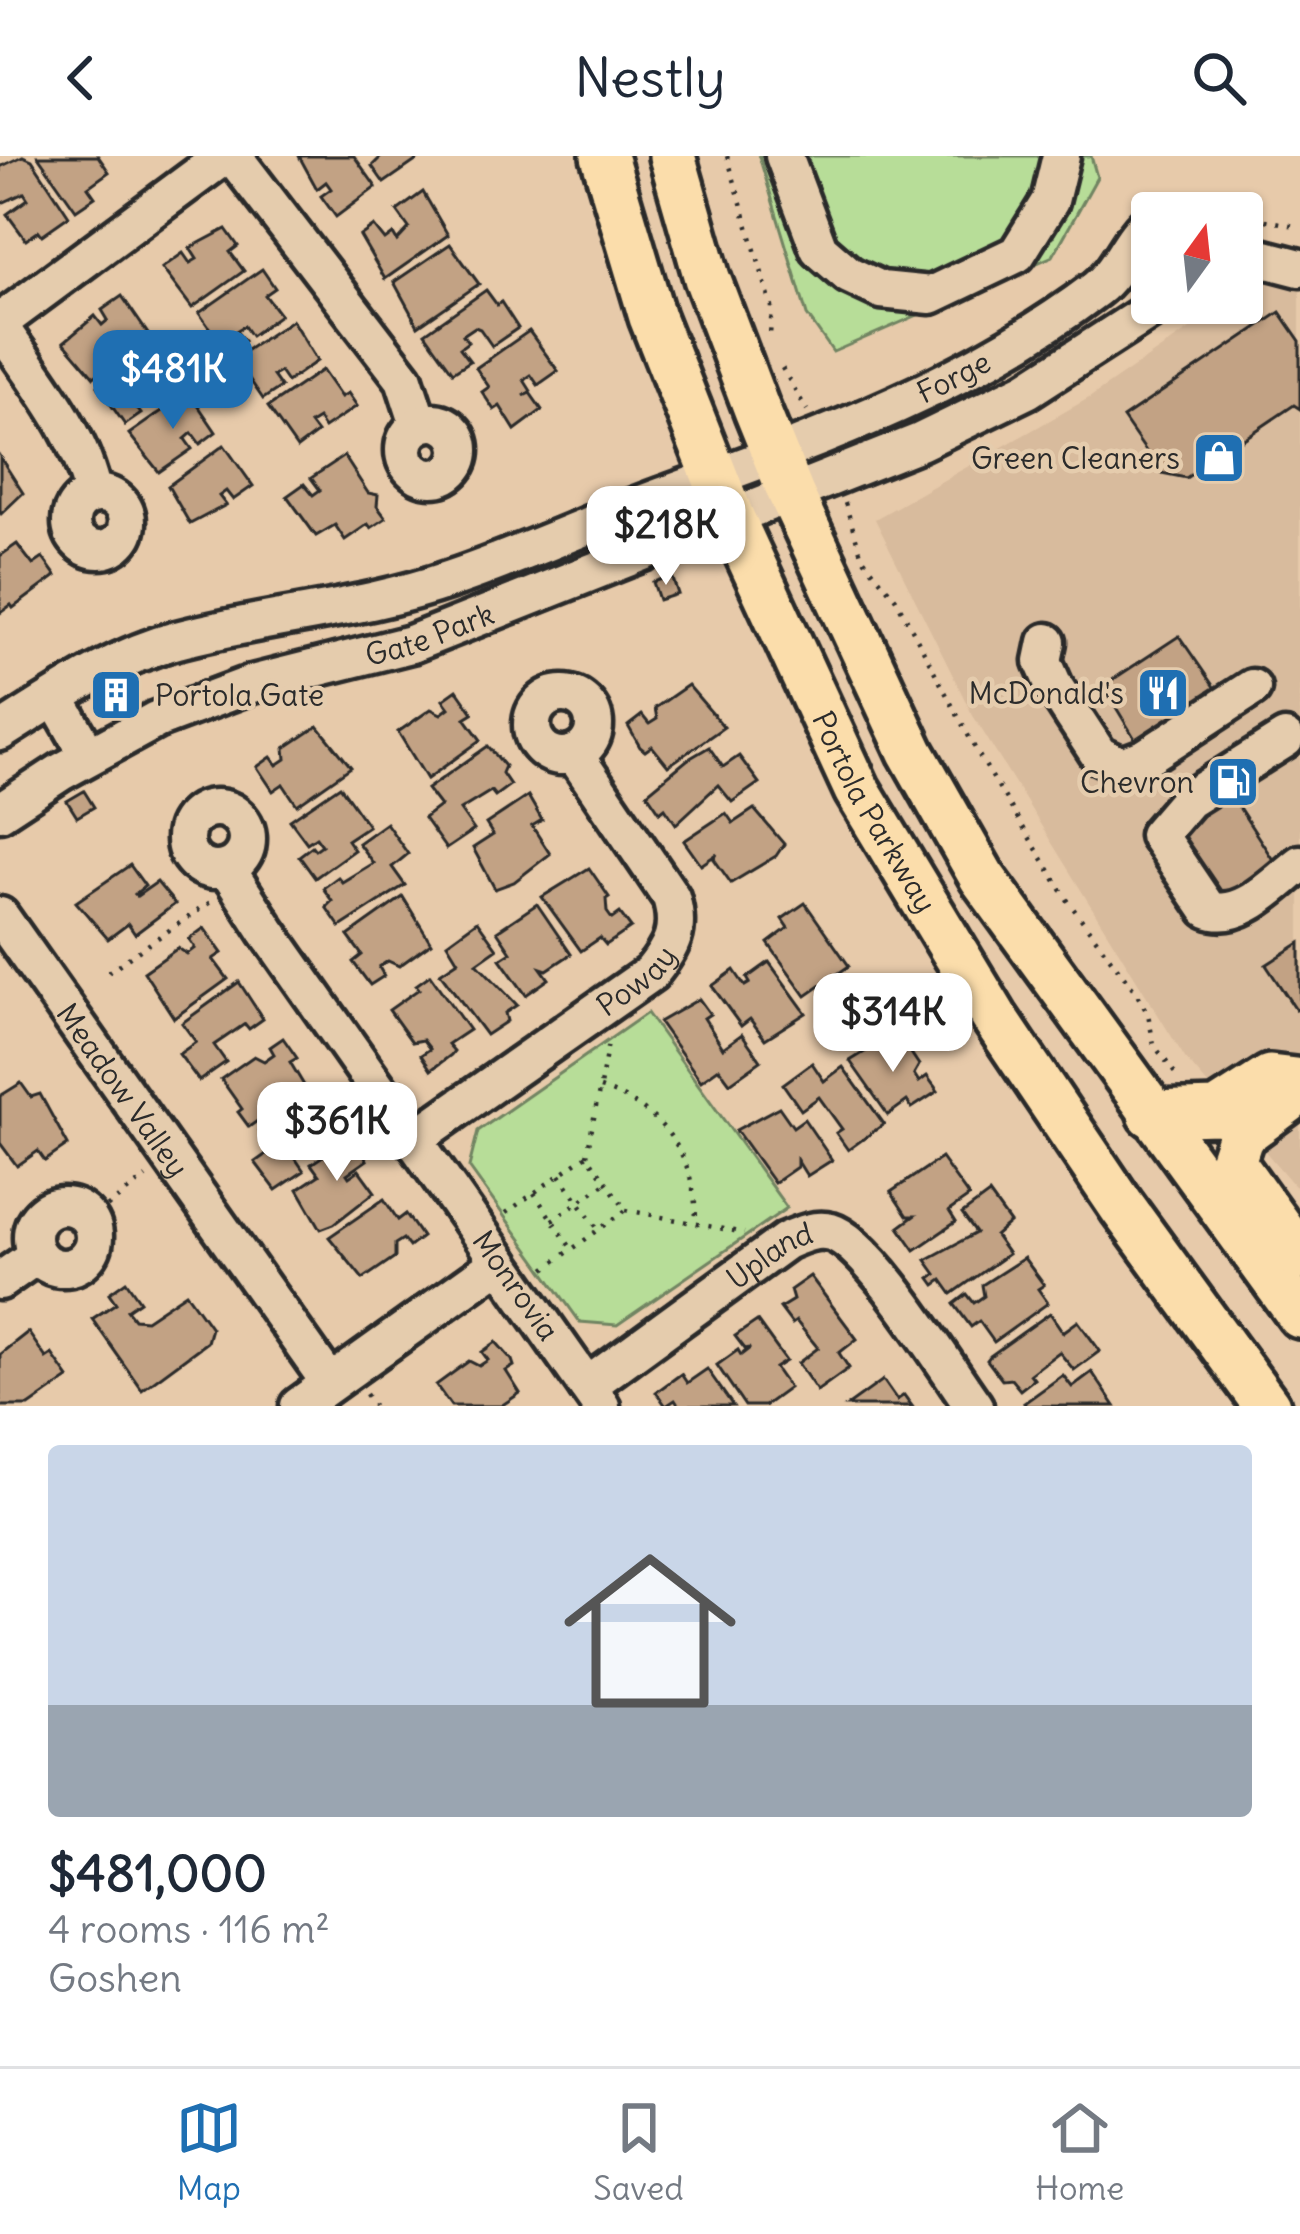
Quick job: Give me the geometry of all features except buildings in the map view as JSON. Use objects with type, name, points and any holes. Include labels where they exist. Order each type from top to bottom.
[{"type":"main road","name":"Portola Parkway","points":[[604,156],[652,317],[724,497],[856,790],[994,1017],[1122,1207],[1268,1406]]},
{"type":"main road","name":"Portola Parkway","points":[[672,156],[707,278],[783,474],[911,752],[982,877],[1300,1315]]},
{"type":"main road","points":[[1151,1114],[1217,1112],[1270,1078],[1297,1079],[1287,1102],[1241,1135],[1232,1162],[1300,1256]]},
{"type":"street","points":[[93,494],[88,470],[69,429],[0,325],[229,156],[404,379],[419,425]]},
{"type":"street","points":[[784,156],[819,249],[849,275],[881,290],[931,295],[1017,254],[1050,201],[1061,156]]},
{"type":"street","name":"Forge","points":[[724,497],[783,474],[1041,328],[1117,271],[1131,246]]},
{"type":"street","points":[[1263,259],[1300,268]]},
{"type":"street","name":"Forge","points":[[783,474],[899,451],[1027,390],[1131,323]]},
{"type":"street","name":"Gate Park","points":[[0,732],[129,657],[174,640],[315,614],[449,580],[724,497]]},
{"type":"street","name":"Gate Park","points":[[0,812],[156,720],[252,684],[411,644],[724,497]]},
{"type":"street","points":[[1047,642],[1043,661],[1054,686],[1100,755],[1116,763],[1125,765],[1146,757],[1252,688]]},
{"type":"street","points":[[56,698],[89,756]]},
{"type":"street","points":[[1285,739],[1188,800],[1158,835],[1208,910],[1221,914],[1240,908],[1300,864]]},
{"type":"street","name":"Poway","points":[[414,1139],[651,973],[676,935],[671,897],[574,754]]},
{"type":"street","name":"Monrovia","points":[[232,876],[594,1396]]},
{"type":"street","name":"Meadow Valley","points":[[0,916],[330,1383]]},
{"type":"street","points":[[0,1281],[37,1255],[32,1230],[47,1210],[73,1208],[88,1221]]},
{"type":"street","name":"Upland","points":[[594,1396],[786,1241],[808,1232],[829,1231],[851,1241],[874,1268],[974,1406]]},
{"type":"street","points":[[299,1406],[499,1261]]},
{"type":"path","points":[[727,156],[772,308],[769,332],[773,345]]},
{"type":"path","points":[[1263,219],[1300,226]]},
{"type":"path","points":[[777,359],[800,393]]},
{"type":"path","points":[[849,513],[862,557],[896,599],[977,752],[1070,904],[1136,991],[1148,1014],[1154,1045],[1187,1086]]},
{"type":"path","points":[[107,973],[232,876]]},
{"type":"path","points":[[499,1261],[534,1193],[587,1155],[616,997]]},
{"type":"path","points":[[600,1088],[638,1104],[671,1135],[694,1186],[696,1224]]},
{"type":"path","points":[[587,1155],[626,1210],[786,1241]]},
{"type":"path","points":[[88,1221],[171,1158]]},
{"type":"path","points":[[560,1175],[599,1230]]},
{"type":"path","points":[[552,1220],[607,1183]]},
{"type":"path","points":[[534,1193],[572,1249]]},
{"type":"path","points":[[499,1261],[572,1249],[626,1210]]},
{"type":"shaded area","points":[[1263,241],[1300,246],[1300,1192],[1185,1058],[972,714],[875,519],[1089,398],[1197,324],[1263,324]]},
{"type":"green space","points":[[759,156],[1091,156],[1097,177],[1053,256],[833,352],[807,315]]},
{"type":"green space","points":[[647,1013],[787,1208],[617,1325],[580,1322],[469,1167],[478,1131]]},
{"type":"place","name":"Green Cleaners","points":[[1219,458]]},
{"type":"place","name":"McDonald's","points":[[1163,693]]},
{"type":"place","name":"Portola Gate","points":[[116,695]]},
{"type":"place","name":"Chevron","points":[[1233,782]]}]
